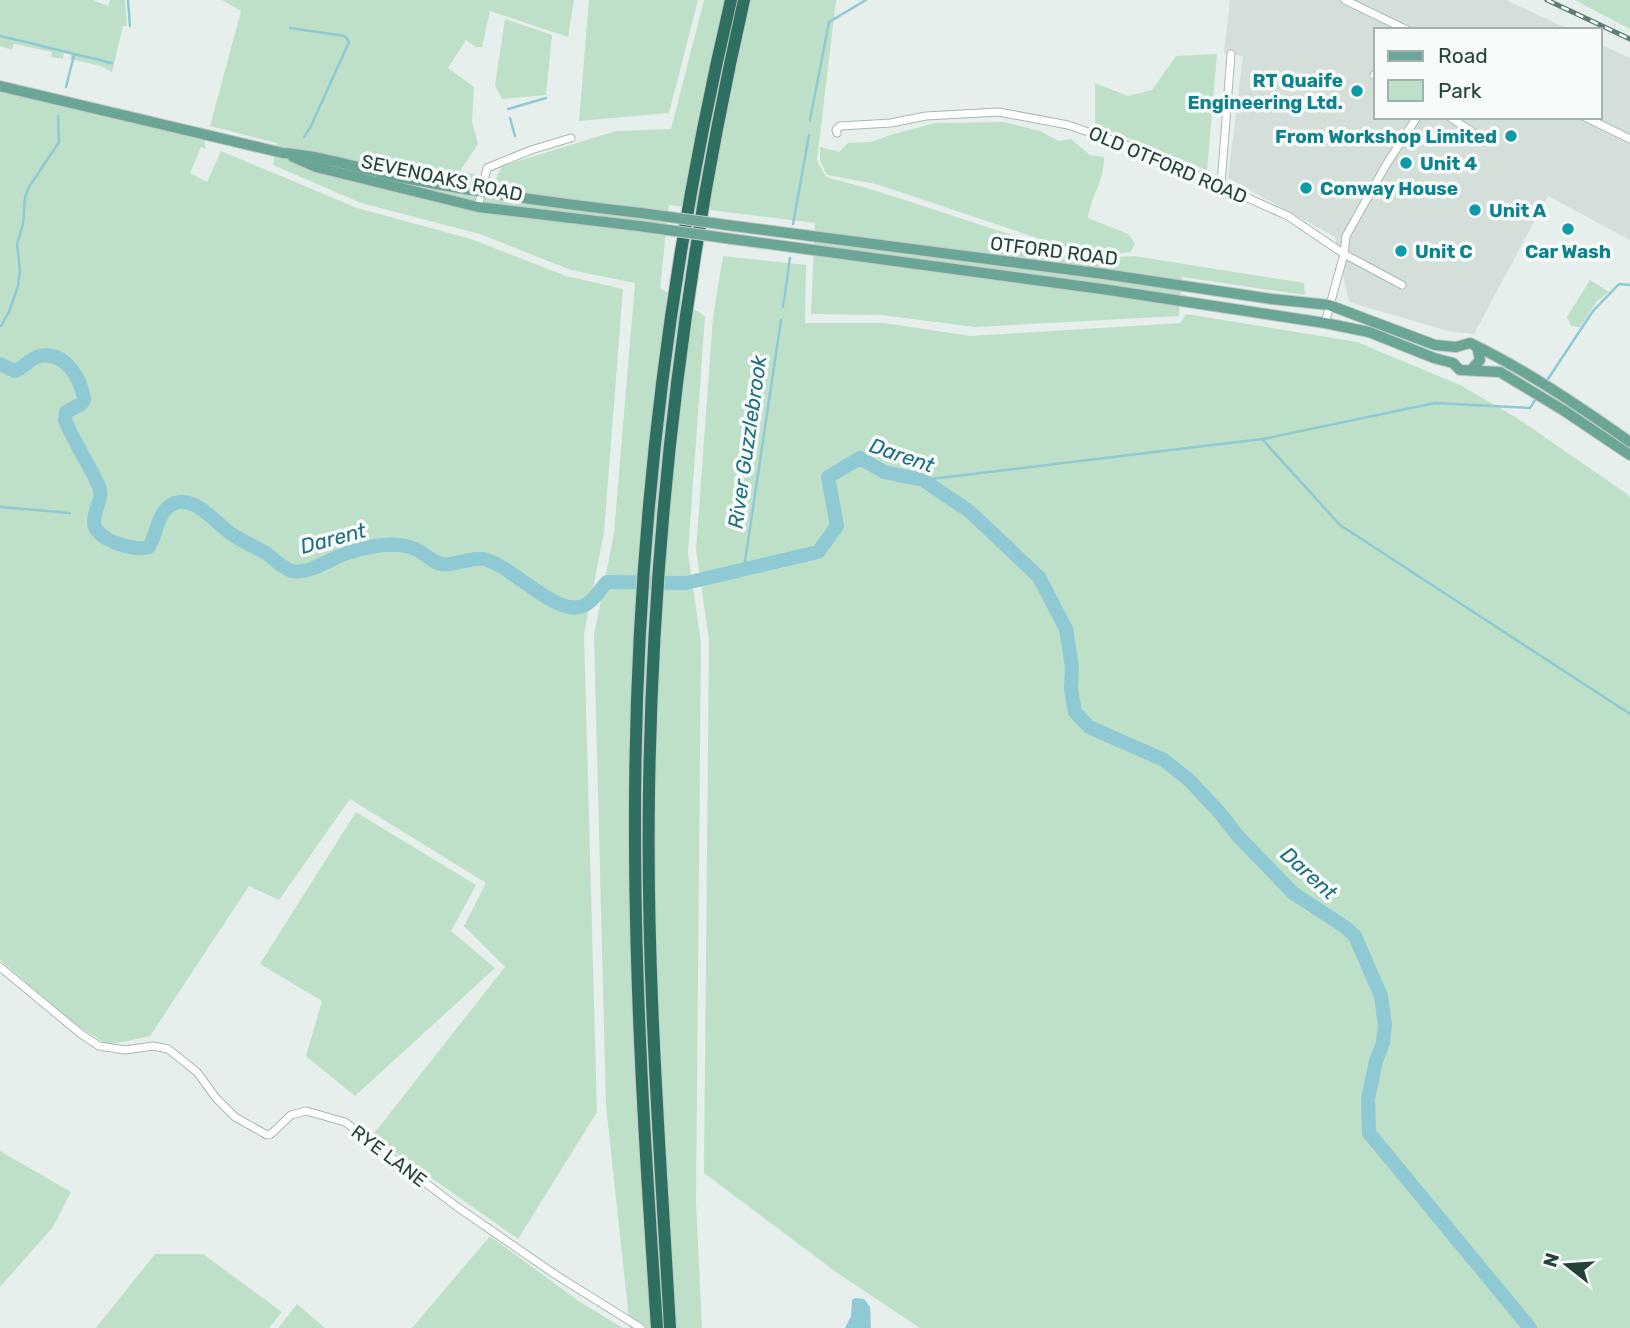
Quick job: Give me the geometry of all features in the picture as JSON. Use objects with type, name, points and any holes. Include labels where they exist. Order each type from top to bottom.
[{"type":"highway","points":[[656,1322],[636,920],[635,780],[654,539],[660,407],[676,286],[701,142],[731,0]]},
{"type":"highway","points":[[654,539],[670,443],[690,281],[744,0]]},
{"type":"highway","points":[[647,635],[649,929],[670,1328]]},
{"type":"main road","name":"SEVENOAKS ROAD","points":[[0,86],[283,153],[310,155],[407,179],[482,192],[642,213]]},
{"type":"main road","name":"SEVENOAKS ROAD","points":[[283,153],[316,167],[478,208],[639,226]]},
{"type":"main road","name":"OTFORD ROAD","points":[[642,213],[1329,305],[1435,345],[1456,347],[1465,342],[1477,347],[1586,411],[1630,442]]},
{"type":"main road","name":"OTFORD ROAD","points":[[639,226],[1102,289],[1369,332],[1434,358],[1454,363],[1460,370],[1500,372],[1563,410],[1630,456]]},
{"type":"main road","points":[[1454,363],[1452,353],[1456,347]]},
{"type":"main road","points":[[1471,370],[1480,360],[1477,347]]},
{"type":"street","points":[[1345,0],[1403,28]]},
{"type":"street","points":[[1221,186],[1231,54]]},
{"type":"street","name":"OLD OTFORD ROAD","points":[[837,133],[838,128],[845,125],[891,123],[926,116],[999,112],[1035,117],[1103,136],[1288,216],[1344,254],[1402,285]]},
{"type":"street","points":[[1325,323],[1344,254],[1346,236],[1416,119]]},
{"type":"street","points":[[1453,119],[1482,139]]},
{"type":"street","points":[[1589,119],[1630,139]]},
{"type":"street","points":[[478,208],[486,167],[571,138]]},
{"type":"street","name":"RYE LANE","points":[[0,967],[99,1046],[125,1050],[153,1046],[168,1049],[197,1072],[235,1117],[267,1135],[291,1115],[306,1111],[345,1122],[456,1206],[556,1275],[641,1328]]},
{"type":"shaded area","points":[[1230,0],[1506,0],[1566,28],[1374,28],[1374,119],[1602,119],[1602,45],[1630,58],[1630,240],[1548,196],[1474,334],[1448,331],[1349,302],[1335,237],[1228,178],[1243,56],[1224,53]]},
{"type":"green space","points":[[0,0],[92,0],[108,6],[110,0],[125,0],[127,26],[123,26],[112,72],[101,66],[70,59],[71,54],[64,53],[63,59],[51,57],[52,52],[14,44],[12,50],[0,46]]},
{"type":"green space","points":[[222,0],[574,0],[568,37],[490,11],[482,47],[476,47],[466,40],[448,68],[474,87],[472,122],[478,144],[460,171],[496,179],[502,166],[616,131],[671,129],[704,0],[836,0],[817,160],[826,177],[1073,255],[1134,256],[1304,283],[1305,295],[1182,277],[1179,316],[975,327],[881,315],[811,314],[815,223],[669,205],[660,288],[705,316],[688,553],[701,643],[696,1202],[702,1328],[630,1328],[606,1106],[594,635],[614,533],[635,283],[571,270],[480,234],[361,203],[273,165],[277,143],[210,126],[241,11]]},
{"type":"green space","points":[[589,0],[698,0],[669,113],[579,121]]},
{"type":"green space","points":[[1575,0],[1630,0],[1630,29]]},
{"type":"green space","points":[[505,19],[552,35],[546,95],[502,99],[495,85]]},
{"type":"green space","points":[[1217,54],[1207,170],[1095,125],[1095,83],[1128,96],[1152,90],[1176,56]]},
{"type":"green space","points":[[0,91],[204,139],[206,149],[201,147],[190,173],[207,182],[221,151],[357,208],[471,239],[566,276],[623,289],[604,532],[584,634],[597,1112],[518,1239],[372,1136],[505,967],[464,926],[486,883],[350,799],[279,900],[249,886],[150,1036],[108,1045],[76,1025],[0,960]]},
{"type":"green space","points":[[1004,122],[1040,131],[1059,141],[1071,139],[1090,155],[1104,157],[1102,173],[1088,218],[1128,234],[1135,244],[1130,252],[1108,254],[1073,250],[876,184],[827,175],[820,160],[820,147],[839,152],[848,143],[871,142],[935,123]]},
{"type":"green space","points":[[723,256],[806,265],[805,323],[884,323],[970,336],[1180,323],[1186,314],[1357,342],[1460,385],[1517,418],[1627,494],[1630,498],[1630,1328],[920,1328],[836,1272],[704,1173],[709,640],[696,550],[713,317]]},
{"type":"green space","points":[[1590,280],[1609,292],[1597,301],[1580,327],[1571,326],[1567,317]]},
{"type":"green space","points":[[356,812],[476,885],[451,931],[495,968],[355,1096],[306,1056],[322,1001],[260,964]]},
{"type":"green space","points":[[0,1151],[71,1192],[53,1227],[0,1287]]},
{"type":"green space","points":[[490,1236],[580,1302],[623,1328],[412,1328]]},
{"type":"green space","points":[[155,1254],[203,1254],[282,1312],[269,1328],[96,1328]]},
{"type":"green space","points":[[297,1304],[325,1328],[278,1328]]},
{"type":"water","points":[[864,1299],[870,1307],[871,1328],[845,1328],[851,1316],[852,1300]]},
{"type":"waterway","points":[[128,0],[130,26]]},
{"type":"waterway","name":"River Guzzlebrook","points":[[810,120],[829,22],[866,0]]},
{"type":"waterway","points":[[290,28],[345,36],[349,42],[304,137]]},
{"type":"waterway","points":[[0,36],[112,63]]},
{"type":"waterway","points":[[66,87],[74,55]]},
{"type":"waterway","points":[[508,109],[546,98]]},
{"type":"waterway","points":[[1,326],[18,286],[20,270],[17,244],[23,224],[25,197],[59,142],[58,116]]},
{"type":"waterway","points":[[510,118],[515,136]]},
{"type":"waterway","name":"River Guzzlebrook","points":[[793,224],[809,135]]},
{"type":"waterway","name":"River Guzzlebrook","points":[[783,307],[790,258]]},
{"type":"waterway","points":[[1546,382],[1593,311],[1619,284],[1630,285]]},
{"type":"waterway","name":"River Guzzlebrook","points":[[744,568],[781,320]]},
{"type":"waterway","name":"Darent","points":[[0,364],[15,371],[36,357],[49,356],[64,362],[75,375],[84,400],[66,412],[65,420],[100,489],[94,517],[96,528],[116,543],[134,548],[149,547],[167,508],[173,504],[187,502],[202,509],[233,535],[292,571],[306,571],[341,555],[365,548],[402,545],[442,564],[473,559],[495,563],[549,599],[574,608],[588,603],[607,582],[686,583],[818,552],[837,526],[828,477],[860,458],[884,472],[923,480],[969,511],[1039,577],[1066,629],[1075,712],[1089,727],[1164,760],[1189,780],[1293,893],[1355,936],[1381,996],[1385,1025],[1368,1099],[1369,1133],[1530,1328]]},
{"type":"waterway","points":[[1263,439],[1435,403],[1530,408],[1537,397]]},
{"type":"waterway","points":[[923,480],[1262,439],[1340,525],[1630,714]]},
{"type":"waterway","points":[[0,507],[70,513]]},
{"type":"railway","points":[[1547,0],[1630,39]]},
{"type":"place","name":"RT Quaife Engineering Ltd.","points":[[1357,91]]},
{"type":"place","name":"From Workshop Limited","points":[[1511,136]]},
{"type":"place","name":"Unit 4","points":[[1406,163]]},
{"type":"place","name":"Conway House","points":[[1306,188]]},
{"type":"place","name":"Unit A","points":[[1475,210]]},
{"type":"place","name":"Car Wash","points":[[1568,229]]},
{"type":"place","name":"Unit C","points":[[1401,251]]}]
